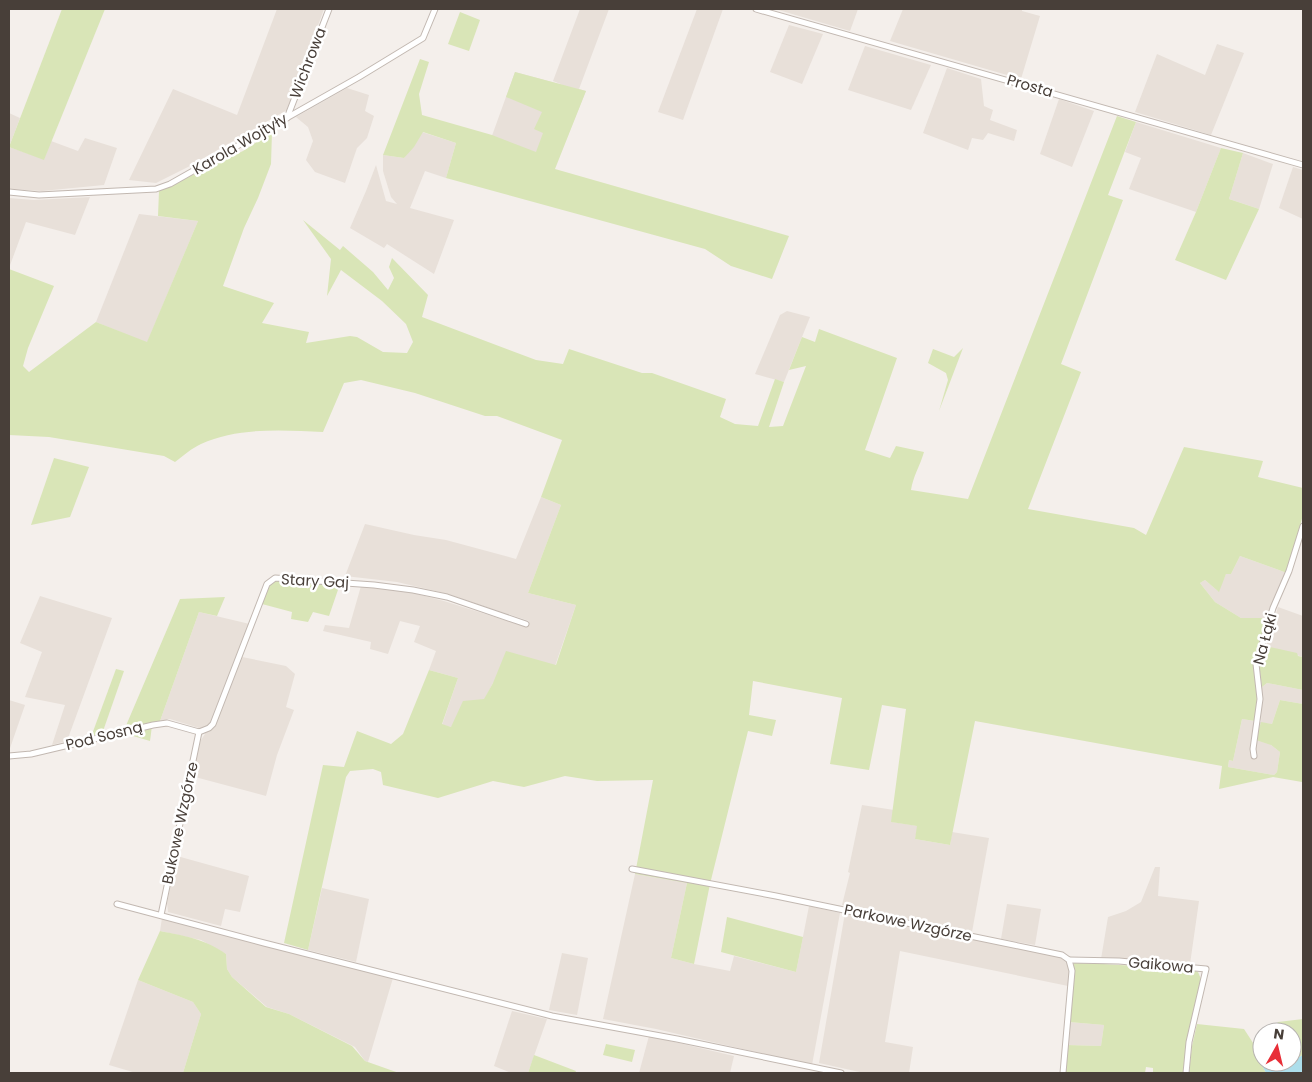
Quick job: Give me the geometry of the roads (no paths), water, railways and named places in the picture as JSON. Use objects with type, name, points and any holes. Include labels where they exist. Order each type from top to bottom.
[{"type":"street","name":"Wichrowa","points":[[286,118],[329,9]]},
{"type":"street","name":"Karola Wojtyły","points":[[9,192],[39,195],[156,189],[181,178],[423,38],[435,9]]},
{"type":"street","name":"Prosta","points":[[756,9],[1303,165]]},
{"type":"street","name":"Na Łąki","points":[[1254,756],[1253,749],[1260,699],[1256,664],[1303,526]]},
{"type":"street","name":"Stary Gaj","points":[[199,732],[213,724],[267,584],[275,578],[364,584],[413,590],[447,597],[526,624]]},
{"type":"street","name":"Pod Sosną","points":[[9,756],[31,754],[167,723],[199,732]]},
{"type":"street","name":"Bukowe Wzgórze","points":[[161,915],[199,732]]},
{"type":"street","name":"Parkowe Wzgórze","points":[[632,869],[776,896],[1053,953],[1062,955],[1070,960]]},
{"type":"street","points":[[117,904],[552,1016],[677,1039],[841,1073]]},
{"type":"street","points":[[1063,1073],[1072,972],[1070,960]]},
{"type":"street","name":"Gaikowa","points":[[1070,960],[1206,969],[1189,1042],[1186,1073]]},
{"type":"water","points":[[1302,1056],[1303,1073],[1266,1072],[1302,1072]]}]
